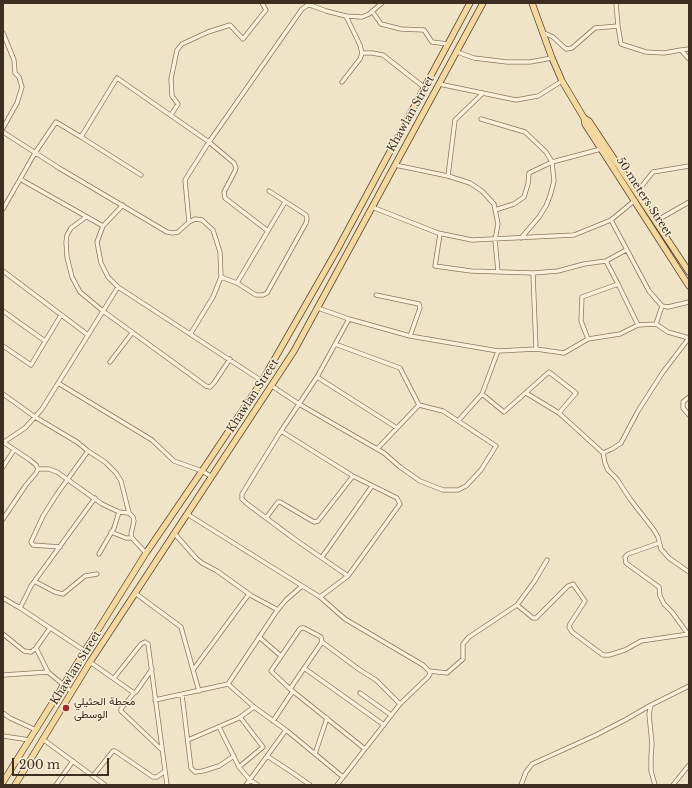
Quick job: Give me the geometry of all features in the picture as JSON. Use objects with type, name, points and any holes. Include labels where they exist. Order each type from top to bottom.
[{"type":"main road","name":"Khawlan Street","points":[[3,782],[146,553],[262,381],[337,250],[470,3]]},
{"type":"main road","name":"Khawlan Street","points":[[15,785],[44,740],[90,662],[294,351],[483,3]]},
{"type":"main road","name":"50 meters Street","points":[[532,3],[562,81],[584,118],[585,124],[689,286]]},
{"type":"main road","name":"50 meters Street","points":[[535,3],[535,10]]},
{"type":"main road","name":"50 meters Street","points":[[584,118],[589,121],[689,272]]},
{"type":"main road","points":[[337,250],[345,257]]},
{"type":"street","points":[[171,116],[178,104],[172,96],[171,79],[177,50],[182,44],[208,32],[230,26],[243,38],[266,10],[262,3]]},
{"type":"street","points":[[189,222],[185,180],[209,142],[302,9],[308,5],[346,16],[362,17],[382,3]]},
{"type":"street","points":[[617,3],[618,26],[621,44],[646,52],[664,53],[689,49]]},
{"type":"street","points":[[372,11],[381,24],[401,29],[424,30],[432,42],[448,44]]},
{"type":"street","points":[[342,82],[360,59],[362,53],[360,45],[346,16]]},
{"type":"street","points":[[542,32],[553,37],[566,49],[572,48],[595,28],[618,26]]},
{"type":"street","points":[[3,33],[14,60],[15,73],[21,81],[22,87],[17,103],[3,128]]},
{"type":"street","points":[[681,50],[689,59]]},
{"type":"street","points":[[457,52],[474,58],[506,62],[530,62],[552,58]]},
{"type":"street","points":[[362,53],[383,55],[425,88]]},
{"type":"street","points":[[81,137],[117,78],[209,142],[234,163],[236,168],[235,172],[224,192],[225,198],[268,231]]},
{"type":"street","points":[[439,84],[516,100],[538,96],[562,81]]},
{"type":"street","points":[[448,176],[455,120],[483,93]]},
{"type":"street","points":[[481,119],[525,132],[546,152],[552,162],[554,181],[546,206],[539,217],[521,238]]},
{"type":"street","points":[[3,209],[35,153],[56,122],[142,175]]},
{"type":"street","points":[[3,132],[35,153],[167,232],[178,232],[189,222],[195,219],[202,220],[212,230],[220,252],[221,277],[213,297],[191,333]]},
{"type":"street","points":[[495,210],[514,204],[524,197],[528,184],[529,173],[552,162],[601,149]]},
{"type":"street","points":[[395,165],[448,176],[470,183],[482,190],[494,204],[498,224],[495,240],[498,272]]},
{"type":"street","points":[[637,192],[653,172],[689,166]]},
{"type":"street","points":[[20,179],[103,226]]},
{"type":"street","points":[[221,277],[237,283],[256,295],[264,296],[267,293],[306,223],[306,215],[269,191]]},
{"type":"street","points":[[372,207],[440,234],[472,240],[495,240],[574,235],[611,220],[634,201]]},
{"type":"street","points":[[237,283],[285,202]]},
{"type":"street","points":[[656,221],[689,202]]},
{"type":"street","points":[[123,205],[103,226],[97,242],[104,271],[108,278],[118,287],[191,333],[262,381]]},
{"type":"street","points":[[86,217],[71,228],[66,242],[67,257],[72,277],[80,292],[132,333],[206,386],[210,387],[214,383],[230,359]]},
{"type":"street","points":[[611,220],[649,291],[662,306],[668,307],[689,302]]},
{"type":"street","points":[[440,234],[435,266],[471,271],[533,273],[558,271],[584,264],[606,261],[626,250]]},
{"type":"street","points":[[606,261],[638,325]]},
{"type":"street","points":[[3,271],[88,335]]},
{"type":"street","points":[[533,273],[536,349]]},
{"type":"street","points":[[588,340],[581,321],[582,297],[618,284]]},
{"type":"street","points":[[38,469],[36,465],[3,442],[25,428],[42,409],[118,287]]},
{"type":"street","points":[[376,295],[419,304],[420,308],[410,336]]},
{"type":"street","points":[[656,324],[662,306]]},
{"type":"street","points":[[318,308],[349,319],[410,336],[498,350],[536,349],[564,353],[588,340],[620,334],[638,325],[656,324],[668,332],[689,338],[663,372],[638,411],[621,443],[612,449],[603,452]]},
{"type":"street","points":[[3,311],[45,341]]},
{"type":"street","points":[[3,346],[31,365],[61,315]]},
{"type":"street","points":[[348,576],[246,504],[242,498],[242,494],[317,377],[349,319]]},
{"type":"street","points":[[110,362],[132,333]]},
{"type":"street","points":[[272,386],[299,404],[384,453],[400,467],[420,481],[443,490],[458,490],[466,486],[474,478],[496,446],[443,411],[420,405],[400,368],[335,344]]},
{"type":"street","points":[[458,421],[482,394],[498,350]]},
{"type":"street","points":[[482,394],[504,412],[550,372],[576,393],[559,413]]},
{"type":"street","points":[[317,377],[397,428]]},
{"type":"street","points":[[58,383],[152,440],[174,461],[202,471],[212,477]]},
{"type":"street","points":[[526,393],[559,413],[603,452],[604,463],[608,470],[617,479],[630,499],[654,530],[661,549],[669,558],[689,572]]},
{"type":"street","points":[[3,394],[35,417],[77,442],[105,462],[116,473],[121,481],[129,513],[133,517],[134,521],[131,534],[132,538],[146,553]]},
{"type":"street","points":[[689,397],[683,402],[683,408],[689,415]]},
{"type":"street","points":[[377,449],[420,405]]},
{"type":"street","points":[[281,431],[353,476],[397,498],[400,504],[348,576],[320,597]]},
{"type":"street","points":[[3,467],[14,450]]},
{"type":"street","points":[[60,547],[33,545],[31,542],[43,516],[67,478],[88,451]]},
{"type":"street","points":[[38,469],[57,472],[95,498],[119,512],[129,513]]},
{"type":"street","points":[[3,518],[38,469]]},
{"type":"street","points":[[266,518],[278,502],[280,502],[314,522],[318,521],[353,476]]},
{"type":"street","points":[[322,557],[372,486]]},
{"type":"street","points":[[20,608],[28,592],[95,498]]},
{"type":"street","points":[[99,554],[111,532],[119,512]]},
{"type":"street","points":[[187,514],[320,597],[345,619],[423,665],[429,671],[447,673],[463,658],[463,644],[469,637],[517,605],[534,582],[547,560]]},
{"type":"street","points":[[111,532],[126,538],[132,538]]},
{"type":"street","points":[[174,533],[196,558],[249,594],[278,610]]},
{"type":"street","points":[[517,605],[533,618],[536,618],[568,586],[573,584],[586,602],[569,627],[572,632],[603,655],[609,655],[625,650],[641,641],[688,634],[672,612],[664,604],[660,596],[659,587],[626,563],[625,557],[628,554],[659,542]]},
{"type":"street","points":[[36,582],[62,594],[85,576],[97,574]]},
{"type":"street","points":[[155,700],[228,684],[278,610],[286,600],[302,586]]},
{"type":"street","points":[[135,593],[181,627],[199,691]]},
{"type":"street","points":[[193,670],[249,594]]},
{"type":"street","points":[[3,598],[85,651]]},
{"type":"street","points":[[4,637],[24,651],[31,652],[36,648],[50,628]]},
{"type":"street","points":[[366,748],[291,690],[271,671],[301,628],[304,628],[321,637],[322,642],[376,680],[400,704]]},
{"type":"street","points":[[259,637],[281,656]]},
{"type":"street","points":[[114,678],[141,644],[144,642],[148,644],[167,785]]},
{"type":"street","points":[[273,721],[304,668],[322,642]]},
{"type":"street","points":[[36,648],[48,672],[72,692]]},
{"type":"street","points":[[90,662],[134,693]]},
{"type":"street","points":[[304,668],[384,725]]},
{"type":"street","points":[[152,669],[136,692],[121,708],[121,711],[162,750]]},
{"type":"street","points":[[337,785],[400,704],[428,677],[430,674],[429,671]]},
{"type":"street","points":[[3,675],[48,672]]},
{"type":"street","points":[[228,684],[343,777]]},
{"type":"street","points":[[521,785],[526,772],[532,764],[596,735],[689,686]]},
{"type":"street","points":[[360,693],[391,715]]},
{"type":"street","points":[[182,695],[191,768],[195,772],[203,772],[220,766],[234,756]]},
{"type":"street","points":[[651,705],[649,714],[652,744],[651,771],[655,785]]},
{"type":"street","points":[[188,740],[240,717],[254,706]]},
{"type":"street","points":[[3,713],[10,718],[36,730]]},
{"type":"street","points":[[239,767],[262,747],[240,717]]},
{"type":"street","points":[[315,754],[326,718]]},
{"type":"street","points":[[219,727],[239,767],[250,780],[258,785]]},
{"type":"street","points":[[246,785],[286,730]]},
{"type":"street","points":[[3,736],[30,740]]},
{"type":"street","points":[[44,740],[106,785]]},
{"type":"street","points":[[93,776],[113,752],[116,751],[153,777],[157,777],[165,771]]},
{"type":"street","points":[[267,756],[310,785]]},
{"type":"street","points":[[57,785],[73,761]]},
{"type":"street","points":[[673,785],[689,765]]},
{"type":"place","name":"محطة الحثيلي الوسطى","points":[[66,708]]}]
